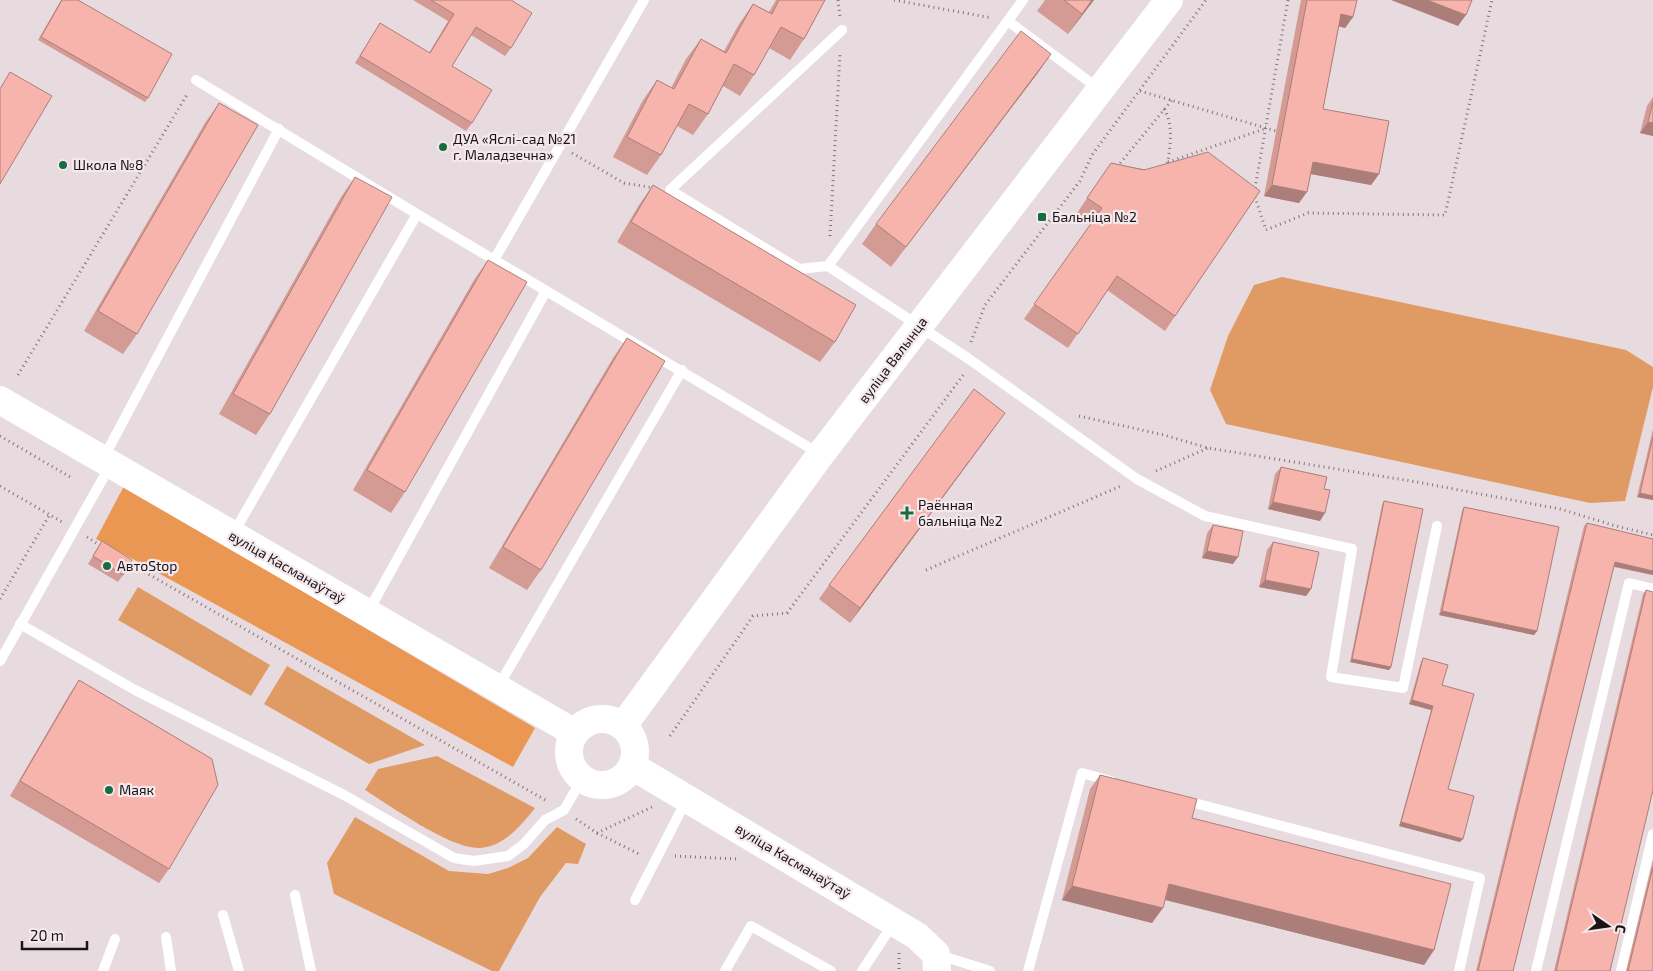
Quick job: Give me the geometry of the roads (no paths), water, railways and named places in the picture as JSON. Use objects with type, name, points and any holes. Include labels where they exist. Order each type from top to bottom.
[{"type":"street","name":"вуліца Валынца","points":[[623,726],[821,454],[1169,0]]},
{"type":"street","name":"вуліца Касманаўтаў","points":[[0,400],[575,733]]},
{"type":"street","points":[[597,719],[608,720],[623,726],[633,740],[635,751],[632,766],[622,779],[612,784],[591,784],[574,772],[568,750],[575,733],[586,723],[597,719]]},
{"type":"street","name":"вуліца Касманаўтаў","points":[[632,766],[688,798],[891,928],[917,936],[936,962]]},
{"type":"lane","points":[[494,260],[644,0]]},
{"type":"lane","points":[[828,266],[1023,0]]},
{"type":"lane","points":[[1008,21],[1101,90]]},
{"type":"lane","points":[[842,30],[670,190],[799,269],[828,266],[969,359],[1137,479],[1205,516],[1352,549],[1331,677],[1403,688],[1438,526]]},
{"type":"lane","points":[[196,80],[416,214],[821,454]]},
{"type":"lane","points":[[0,661],[75,529],[279,129]]},
{"type":"lane","points":[[232,535],[416,214]]},
{"type":"lane","points":[[368,612],[546,291]]},
{"type":"lane","points":[[498,687],[682,370]]},
{"type":"lane","points":[[1536,971],[1629,583],[1653,589]]},
{"type":"lane","points":[[20,624],[135,690],[344,795],[454,858],[474,861],[508,856],[524,844],[545,820],[564,810],[582,779]]},
{"type":"lane","points":[[1028,971],[1082,773],[1120,783]]},
{"type":"lane","points":[[635,900],[688,798]]},
{"type":"lane","points":[[1177,798],[1480,878],[1459,971]]},
{"type":"lane","points":[[1621,971],[1653,834]]},
{"type":"lane","points":[[295,895],[311,971]]},
{"type":"lane","points":[[223,915],[239,971]]},
{"type":"lane","points":[[725,971],[751,926],[830,971]]},
{"type":"lane","points":[[862,971],[891,928]]},
{"type":"lane","points":[[166,937],[170,971]]},
{"type":"lane","points":[[103,971],[115,939]]},
{"type":"lane","points":[[936,962],[990,971]]},
{"type":"place","name":"ДУА «Яслі-сад №21 г. Маладзечна»","points":[[443,147]]},
{"type":"place","name":"Школа №8","points":[[63,165]]},
{"type":"place","name":"Бальніца №2","points":[[1042,217]]},
{"type":"place","name":"Раённая бальніца №2","points":[[907,513]]},
{"type":"place","name":"АвтоStop","points":[[107,566]]},
{"type":"place","name":"Маяк","points":[[109,790]]}]
